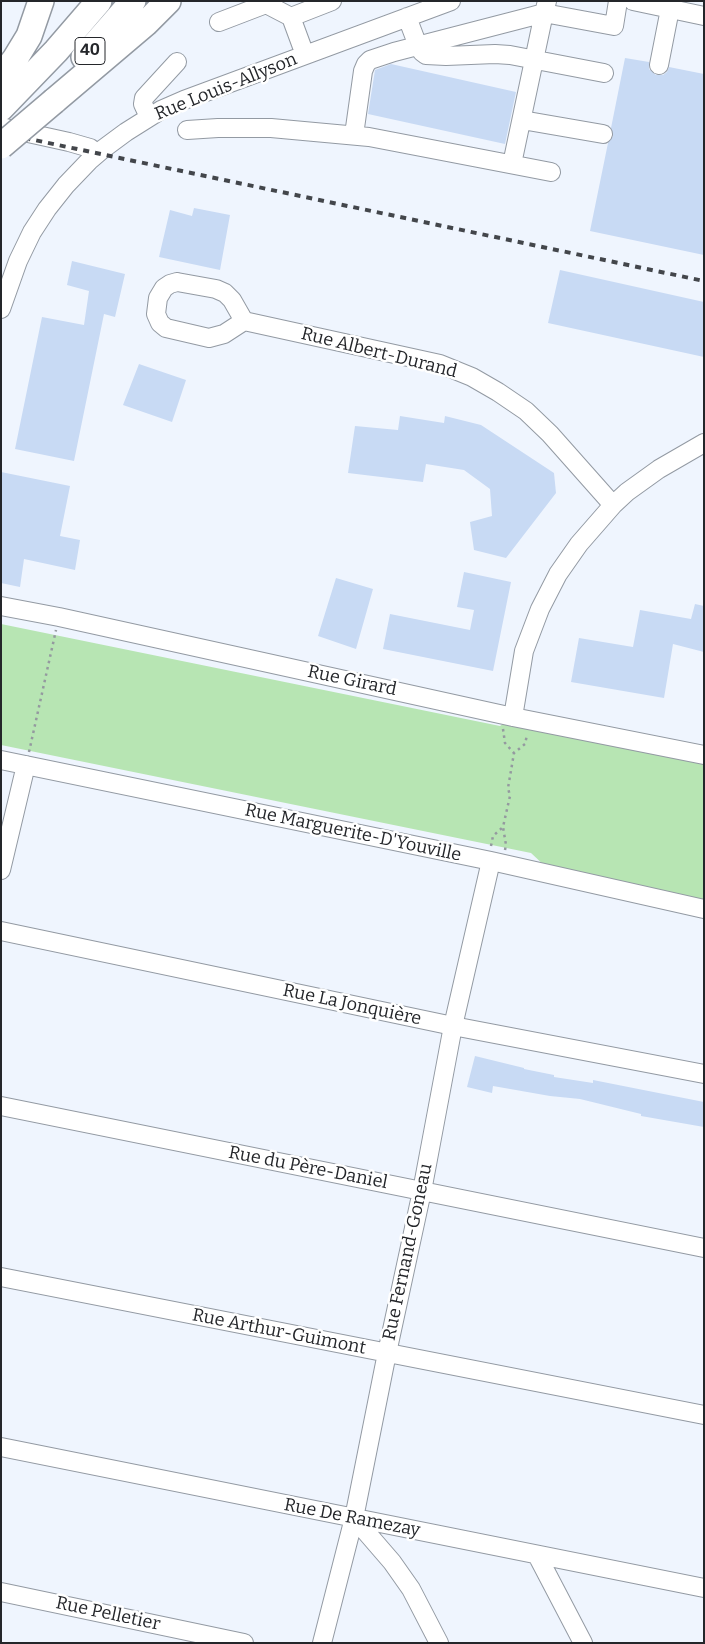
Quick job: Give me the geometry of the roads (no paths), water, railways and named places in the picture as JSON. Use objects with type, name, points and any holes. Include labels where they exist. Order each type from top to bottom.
[{"type":"highway","points":[[6,92],[15,59],[29,36],[41,1]]},
{"type":"highway","name":"40","points":[[6,92],[68,37],[99,1]]},
{"type":"highway","name":"40","points":[[49,100],[133,1]]},
{"type":"highway","points":[[1,144],[49,100],[146,23],[168,1]]},
{"type":"street","points":[[291,17],[332,1]]},
{"type":"street","name":"Rue Louis-Allyson","points":[[1,309],[16,266],[37,224],[66,185],[98,153],[120,136],[149,117],[184,100],[407,17],[433,4],[451,1]]},
{"type":"street","points":[[354,136],[363,72],[366,64],[376,57],[546,7],[614,26],[618,1]]},
{"type":"street","points":[[633,1],[704,16]]},
{"type":"street","points":[[219,22],[266,4],[291,17],[305,55]]},
{"type":"street","points":[[512,164],[546,7]]},
{"type":"street","points":[[659,64],[670,9]]},
{"type":"street","points":[[407,17],[418,46],[422,52],[431,56],[495,54],[535,59],[604,73]]},
{"type":"street","points":[[149,117],[143,100],[176,62]]},
{"type":"street","points":[[522,120],[604,134]]},
{"type":"street","points":[[1,127],[69,142],[90,148],[98,153]]},
{"type":"street","points":[[187,130],[271,128],[379,138],[551,172]]},
{"type":"street","points":[[174,283],[181,283],[216,289],[225,293],[232,300],[244,321],[224,334],[209,338],[166,328],[158,320],[156,310],[160,294],[164,288],[174,283]]},
{"type":"street","name":"Rue Albert-Durand","points":[[244,321],[440,364],[472,377],[526,411],[550,434],[613,504]]},
{"type":"street","points":[[513,717],[524,651],[540,609],[558,574],[574,551],[613,504],[651,475],[704,442]]},
{"type":"street","name":"Rue Girard","points":[[1,606],[59,617],[513,717],[704,755]]},
{"type":"street","name":"Rue Marguerite-D'Youville","points":[[1,760],[491,861],[704,910]]},
{"type":"street","points":[[1,870],[26,765]]},
{"type":"street","name":"Rue Fernand-Goneau","points":[[322,1643],[354,1518],[422,1191],[453,1026],[491,861]]},
{"type":"street","name":"Rue La Jonquière","points":[[1,931],[453,1026],[704,1074]]},
{"type":"street","name":"Rue du Père-Daniel","points":[[1,1106],[704,1248]]},
{"type":"street","name":"Rue Arthur-Guimont","points":[[1,1277],[704,1415]]},
{"type":"street","name":"Rue De Ramezay","points":[[1,1446],[704,1588]]},
{"type":"street","points":[[354,1518],[392,1562],[411,1590],[438,1643]]},
{"type":"street","points":[[537,1555],[583,1643]]},
{"type":"street","name":"Rue Pelletier","points":[[1,1592],[244,1643]]},
{"type":"railway","points":[[1,133],[704,281]]}]
